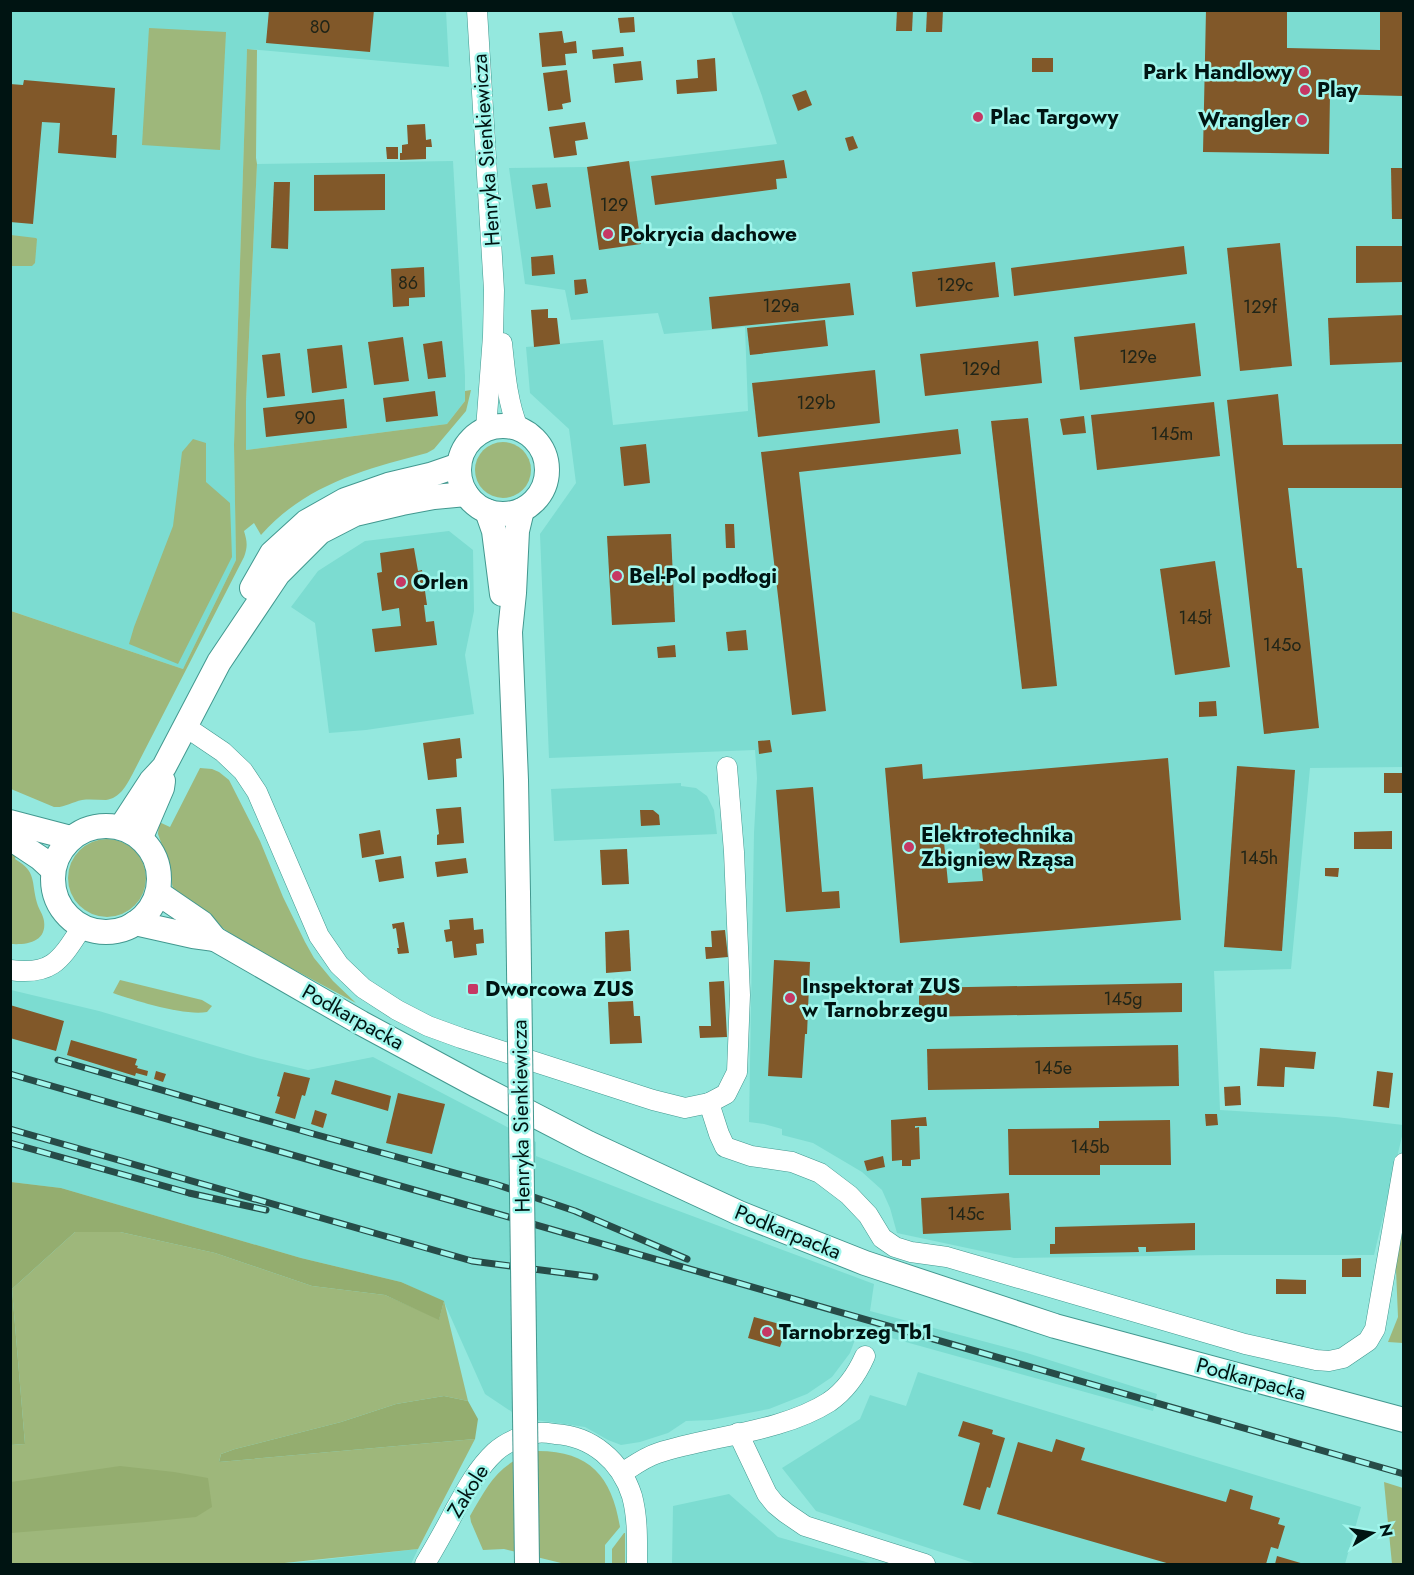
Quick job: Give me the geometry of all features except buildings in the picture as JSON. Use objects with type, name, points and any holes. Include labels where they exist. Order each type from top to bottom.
[{"type":"main road","points":[[496,426],[518,428],[531,435],[540,446],[546,460],[547,475],[543,489],[534,501],[522,510],[499,514],[487,511],[475,504],[466,494],[460,480],[459,465],[462,453],[476,435],[486,429],[496,426]]},
{"type":"main road","points":[[131,832],[162,788],[164,767],[219,662],[236,616],[272,552],[306,522],[345,500],[459,465]]},
{"type":"main road","points":[[219,662],[278,574],[320,532],[355,514],[402,502],[466,494]]},
{"type":"main road","name":"Henryka Sienkiewicza","points":[[522,510],[517,531],[510,632],[516,780],[527,1564]]},
{"type":"main road","name":"Henryka Sienkiewicza","points":[[487,511],[494,531],[502,596],[510,632]]},
{"type":"main road","points":[[10,822],[71,838]]},
{"type":"main road","points":[[109,825],[131,832],[150,848],[160,872],[158,893],[146,914],[123,929],[108,932],[94,932],[73,922],[61,907],[52,881],[53,870],[59,855],[71,838],[97,827],[109,825]]},
{"type":"main road","points":[[10,838],[40,858],[53,870]]},
{"type":"main road","name":"Podkarpacka","points":[[158,893],[202,923],[215,939],[361,1023],[588,1143],[739,1213],[866,1263],[1055,1326],[1404,1420]]},
{"type":"main road","name":"Podkarpacka","points":[[135,923],[215,939]]},
{"type":"street","name":"Henryka Sienkiewicza","points":[[477,10],[494,290],[508,392],[513,417],[518,428]]},
{"type":"street","name":"Henryka Sienkiewicza","points":[[486,429],[493,346],[494,290]]},
{"type":"street","points":[[186,727],[223,752],[243,771],[257,792],[319,936],[339,965],[363,988],[428,1026],[653,1100],[685,1108],[709,1103],[726,1094],[737,1072],[740,995],[734,852],[727,767]]},
{"type":"street","points":[[10,970],[25,972],[46,969],[63,956],[82,927]]},
{"type":"street","points":[[709,1103],[718,1134],[725,1147],[751,1156],[792,1162],[820,1173],[849,1195],[868,1215],[882,1238],[895,1247],[910,1252],[947,1257],[1245,1344],[1316,1360],[1329,1361],[1343,1358],[1368,1341],[1375,1329],[1404,1163]]},
{"type":"street","points":[[637,1564],[636,1524],[632,1496],[622,1473],[655,1454],[789,1419],[813,1410],[829,1402],[841,1392],[853,1378],[865,1356]]},
{"type":"street","name":"Zakole","points":[[425,1564],[482,1465],[497,1450],[516,1439],[537,1433],[574,1437],[588,1442],[607,1455],[622,1473]]},
{"type":"street","points":[[738,1433],[767,1494],[786,1513],[805,1526],[925,1564]]},
{"type":"shaded area","points":[[11,11],[446,11],[449,67],[247,49],[234,445],[236,560],[183,669],[11,611]]},
{"type":"shaded area","points":[[731,11],[1403,11],[1403,767],[1310,768],[1291,969],[1214,971],[1220,1110],[1336,1117],[1403,1125],[1374,1255],[1014,1258],[897,1233],[882,1190],[862,1172],[813,1143],[782,1135],[782,1129],[749,1122],[757,778],[755,750],[549,758],[540,534],[576,483],[569,429],[530,393],[526,347],[603,340],[613,425],[748,411],[745,327],[664,334],[658,313],[571,320],[565,290],[525,284],[509,168],[587,167],[777,144]]},
{"type":"shaded area","points":[[149,28],[226,32],[220,150],[142,145]]},
{"type":"shaded area","points":[[247,49],[257,50],[257,164],[246,402],[246,450],[447,424],[465,401],[465,391],[471,390],[466,411],[434,449],[427,453],[337,481],[297,503],[261,535],[254,523],[244,531],[247,544],[244,557],[125,787],[111,799],[82,800],[54,807],[11,789],[11,611],[183,669],[236,560],[234,445]]},
{"type":"shaded area","points":[[453,161],[465,401],[447,424],[246,450],[246,402],[257,164]]},
{"type":"shaded area","points":[[11,235],[37,239],[35,263],[32,266],[11,266]]},
{"type":"shaded area","points":[[193,439],[206,443],[206,482],[230,503],[232,557],[178,664],[129,644],[173,526],[182,452]]},
{"type":"shaded area","points":[[503,442],[518,447],[526,455],[531,470],[526,485],[518,493],[503,498],[488,493],[480,485],[475,470],[480,455],[488,447]]},
{"type":"shaded area","points":[[449,531],[473,550],[474,611],[465,655],[474,714],[366,730],[329,733],[315,623],[291,607],[318,571],[365,541]]},
{"type":"shaded area","points":[[200,768],[212,769],[229,780],[314,958],[333,981],[356,1003],[228,932],[173,889],[167,859],[158,834],[159,822],[170,827]]},
{"type":"shaded area","points":[[681,783],[681,786],[696,788],[707,796],[714,810],[717,834],[554,841],[551,789]]},
{"type":"shaded area","points":[[107,839],[122,842],[135,850],[143,863],[146,878],[143,893],[135,906],[122,914],[107,917],[92,914],[79,906],[71,893],[68,878],[71,863],[79,850],[92,842]]},
{"type":"shaded area","points":[[11,843],[19,847],[15,859],[30,873],[44,921],[44,928],[39,938],[23,944],[11,944]]},
{"type":"shaded area","points":[[120,980],[202,1000],[212,1006],[207,1012],[197,1013],[147,1004],[113,993]]},
{"type":"shaded area","points":[[11,990],[99,1011],[257,1058],[308,1070],[373,1057],[536,1142],[536,1156],[874,1284],[870,1311],[1027,1353],[1157,1394],[1153,1411],[859,1329],[850,1353],[832,1377],[807,1394],[769,1409],[712,1420],[686,1421],[668,1433],[621,1445],[585,1427],[521,1418],[485,1394],[444,1302],[401,1282],[301,1258],[61,1188],[11,1182]]},
{"type":"shaded area","points":[[11,1182],[61,1188],[301,1258],[401,1282],[444,1301],[439,1320],[385,1295],[312,1286],[215,1253],[120,1232],[75,1232],[12,1289],[25,1444],[11,1445]]},
{"type":"shaded area","points":[[1403,1214],[1403,1343],[1388,1342],[1398,1317],[1395,1246]]},
{"type":"shaded area","points":[[75,1232],[120,1232],[215,1253],[312,1286],[385,1295],[439,1319],[444,1301],[468,1401],[444,1396],[396,1404],[341,1422],[235,1449],[221,1454],[219,1462],[475,1439],[418,1549],[275,1564],[11,1564],[10,1445],[25,1444],[12,1289]]},
{"type":"shaded area","points":[[918,1372],[1361,1507],[1345,1564],[977,1564],[816,1511],[782,1468],[860,1419],[870,1395],[906,1406]]},
{"type":"shaded area","points":[[444,1396],[468,1401],[478,1419],[475,1439],[219,1462],[221,1454],[235,1449],[341,1422],[396,1404]]},
{"type":"shaded area","points":[[538,1451],[572,1456],[596,1470],[604,1481],[611,1494],[620,1527],[605,1545],[605,1564],[561,1563],[504,1549],[483,1550],[470,1516],[496,1475],[514,1461]]},
{"type":"shaded area","points":[[120,1466],[208,1478],[212,1507],[196,1517],[11,1533],[11,1482]]},
{"type":"shaded area","points":[[1384,1482],[1403,1488],[1403,1564],[1392,1564]]},
{"type":"shaded area","points":[[729,1494],[778,1537],[873,1564],[672,1564],[673,1506]]},
{"type":"shaded area","points":[[624,1533],[625,1564],[612,1564],[612,1549]]},
{"type":"shaded area","points":[[418,1549],[411,1564],[278,1564],[311,1561]]},
{"type":"railway","points":[[58,1060],[495,1184],[575,1211],[687,1259]]},
{"type":"railway","points":[[10,1074],[1404,1474]]},
{"type":"railway","points":[[10,1129],[472,1261],[595,1277]]},
{"type":"railway","points":[[10,1143],[189,1193],[266,1210]]},
{"type":"place","name":"Park Handlowy","points":[[1304,72]]},
{"type":"place","name":"Play","points":[[1305,90]]},
{"type":"place","name":"Plac Targowy","points":[[978,117]]},
{"type":"place","name":"Wrangler","points":[[1302,120]]},
{"type":"place","name":"Pokrycia dachowe","points":[[608,234]]},
{"type":"place","name":"Bel-Pol podłogi","points":[[617,576]]},
{"type":"place","name":"Orlen","points":[[401,582]]},
{"type":"place","name":"Elektrotechnika Zbigniew Rząsa","points":[[909,847]]},
{"type":"place","name":"Dworcowa ZUS","points":[[473,989]]},
{"type":"place","name":"Inspektorat ZUS w Tarnobrzegu","points":[[790,998]]},
{"type":"place","name":"Tarnobrzeg Tb1","points":[[767,1332]]}]
